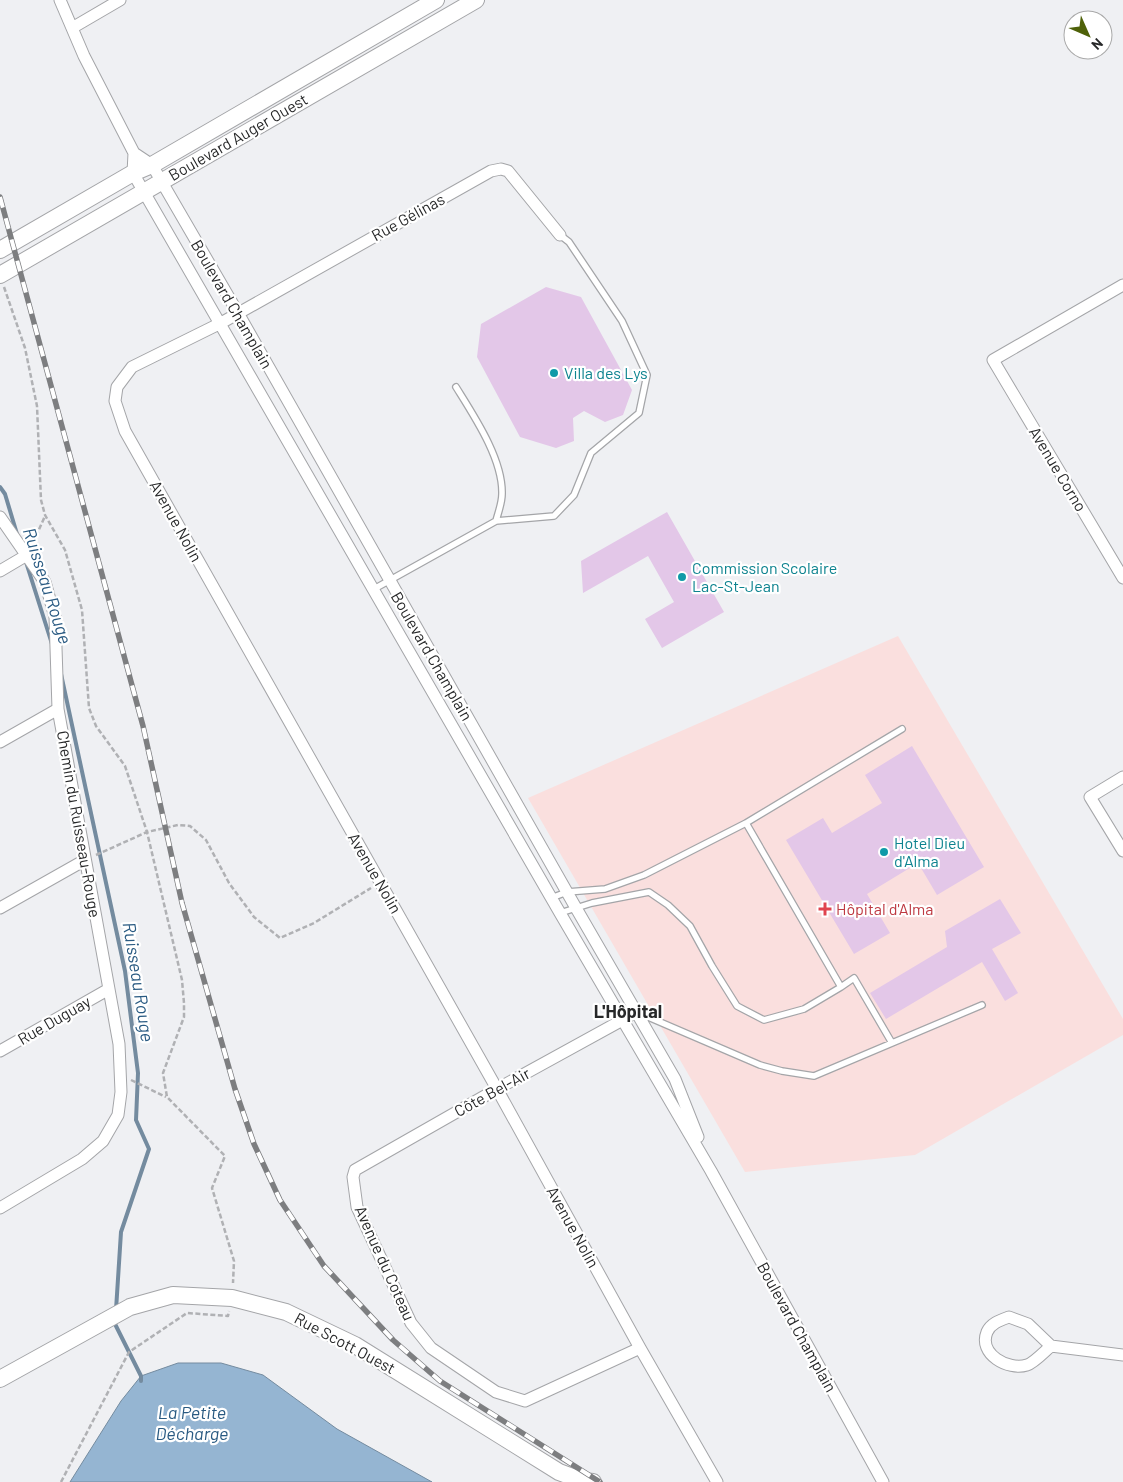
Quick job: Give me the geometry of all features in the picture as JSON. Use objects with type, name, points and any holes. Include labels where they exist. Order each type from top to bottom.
[{"type":"main road","name":"Boulevard Auger Ouest","points":[[0,250],[152,165],[436,0]]},
{"type":"main road","name":"Boulevard Auger Ouest","points":[[2,280],[144,192],[476,0]]},
{"type":"main road","points":[[413,13],[422,31]]},
{"type":"main road","points":[[324,64],[335,82]]},
{"type":"main road","name":"Rue Scott Ouest","points":[[0,1378],[130,1307],[173,1295],[232,1298],[286,1312],[355,1345],[558,1472],[592,1482]]},
{"type":"street","name":"Boulevard Champlain","points":[[60,0],[84,56],[134,153],[152,165],[162,182],[675,1079],[711,1171]]},
{"type":"street","points":[[72,28],[120,0]]},
{"type":"street","name":"Boulevard Champlain","points":[[134,153],[133,174],[711,1171],[883,1482]]},
{"type":"street","name":"Rue Gélinas","points":[[238,313],[491,171],[501,169],[508,171],[560,235]]},
{"type":"street","name":"Avenue Corno","points":[[1123,285],[994,360],[1123,578]]},
{"type":"street","name":"Avenue Nolin","points":[[238,313],[132,367],[118,387],[115,401],[125,430],[717,1482]]},
{"type":"street","name":"Chemin du Ruisseau-Rouge","points":[[0,517],[45,582],[55,616],[58,709],[119,1044],[121,1092],[118,1115],[103,1141],[82,1159],[0,1208]]},
{"type":"street","points":[[0,571],[27,556]]},
{"type":"street","points":[[0,742],[58,709]]},
{"type":"street","points":[[1123,777],[1090,797],[1123,851]]},
{"type":"street","points":[[0,908],[86,860]]},
{"type":"street","name":"Rue Duguay","points":[[0,1051],[109,989]]},
{"type":"street","name":"Côte Bel-Air","points":[[353,1177],[355,1170],[637,1012]]},
{"type":"street","name":"Avenue du Coteau","points":[[353,1177],[357,1207],[411,1323],[431,1348],[496,1392],[525,1401],[640,1348]]},
{"type":"street","points":[[1052,1346],[1028,1365],[1008,1365],[990,1354],[986,1343],[987,1331],[997,1321],[1009,1317],[1028,1324],[1052,1346],[1123,1355]]},
{"type":"lane","points":[[374,589],[496,521],[554,516],[574,495],[591,453],[639,412],[647,375],[622,321],[570,242],[560,235]]},
{"type":"lane","points":[[456,387],[480,427],[498,466],[502,495],[496,521]]},
{"type":"lane","points":[[551,898],[567,892],[605,889],[644,875],[746,823],[902,729]]},
{"type":"lane","points":[[746,823],[841,987]]},
{"type":"lane","points":[[560,913],[649,892],[668,905],[690,926],[737,1006],[764,1020],[804,1009],[854,978],[892,1042]]},
{"type":"lane","points":[[637,1012],[760,1065],[814,1076],[982,1005]]},
{"type":"path","points":[[2,280],[25,348],[37,406],[41,500],[45,515],[65,550],[82,610],[89,708],[96,726],[125,766],[147,832],[182,980],[184,1017],[164,1073],[167,1097]]},
{"type":"path","points":[[27,556],[45,515]]},
{"type":"path","points":[[86,860],[147,832],[178,825],[190,826],[206,840],[229,883],[254,916],[280,938],[314,923],[380,882]]},
{"type":"path","points":[[61,1482],[129,1352],[187,1312],[228,1316],[232,1298],[234,1261],[212,1188],[225,1156],[167,1097],[120,1075]]},
{"type":"shaded area","name":"Hôpital d'Alma","points":[[898,636],[1123,1019],[1123,1035],[915,1155],[745,1172],[528,798]]},
{"type":"water","name":"La Petite Décharge","points":[[178,1363],[221,1363],[263,1375],[337,1429],[432,1482],[70,1482],[121,1401],[141,1376]]},
{"type":"building","name":"Villa des Lys","points":[[546,287],[581,297],[632,390],[623,415],[605,422],[584,411],[573,418],[574,441],[556,448],[520,437],[477,357],[481,324]]},
{"type":"building","name":"Commission Scolaire Lac-St-Jean","points":[[667,512],[724,612],[662,648],[645,619],[674,602],[648,556],[583,593],[581,561]]},
{"type":"building","name":"Hotel Dieu d'Alma","points":[[912,746],[984,867],[937,895],[918,863],[867,894],[890,933],[854,954],[786,840],[823,818],[832,833],[882,803],[865,775]]},
{"type":"building","points":[[1000,899],[1021,933],[992,949],[1018,993],[1005,1001],[982,962],[886,1019],[870,993],[947,947],[945,931]]},
{"type":"waterway","name":"Ruisseau Rouge","points":[[0,487],[5,494],[17,534]]},
{"type":"waterway","name":"Ruisseau Rouge","points":[[26,562],[52,644]]},
{"type":"waterway","name":"Ruisseau Rouge","points":[[61,674],[125,971],[138,1073],[136,1120],[149,1149],[121,1232],[116,1310]]},
{"type":"waterway","name":"Ruisseau Rouge","points":[[115,1322],[141,1376],[141,1381]]},
{"type":"railway","points":[[0,197],[143,726],[182,903],[235,1089],[254,1144],[280,1200],[324,1266],[393,1340],[440,1381],[600,1482]]},
{"type":"place","name":"Villa des Lys","points":[[554,373]]},
{"type":"place","name":"Commission Scolaire Lac-St-Jean","points":[[682,577]]},
{"type":"place","name":"Hotel Dieu d'Alma","points":[[884,852]]},
{"type":"place","name":"Hôpital d'Alma","points":[[825,909]]},
{"type":"district","name":"L'Hôpital","points":[[628,1012]]}]
